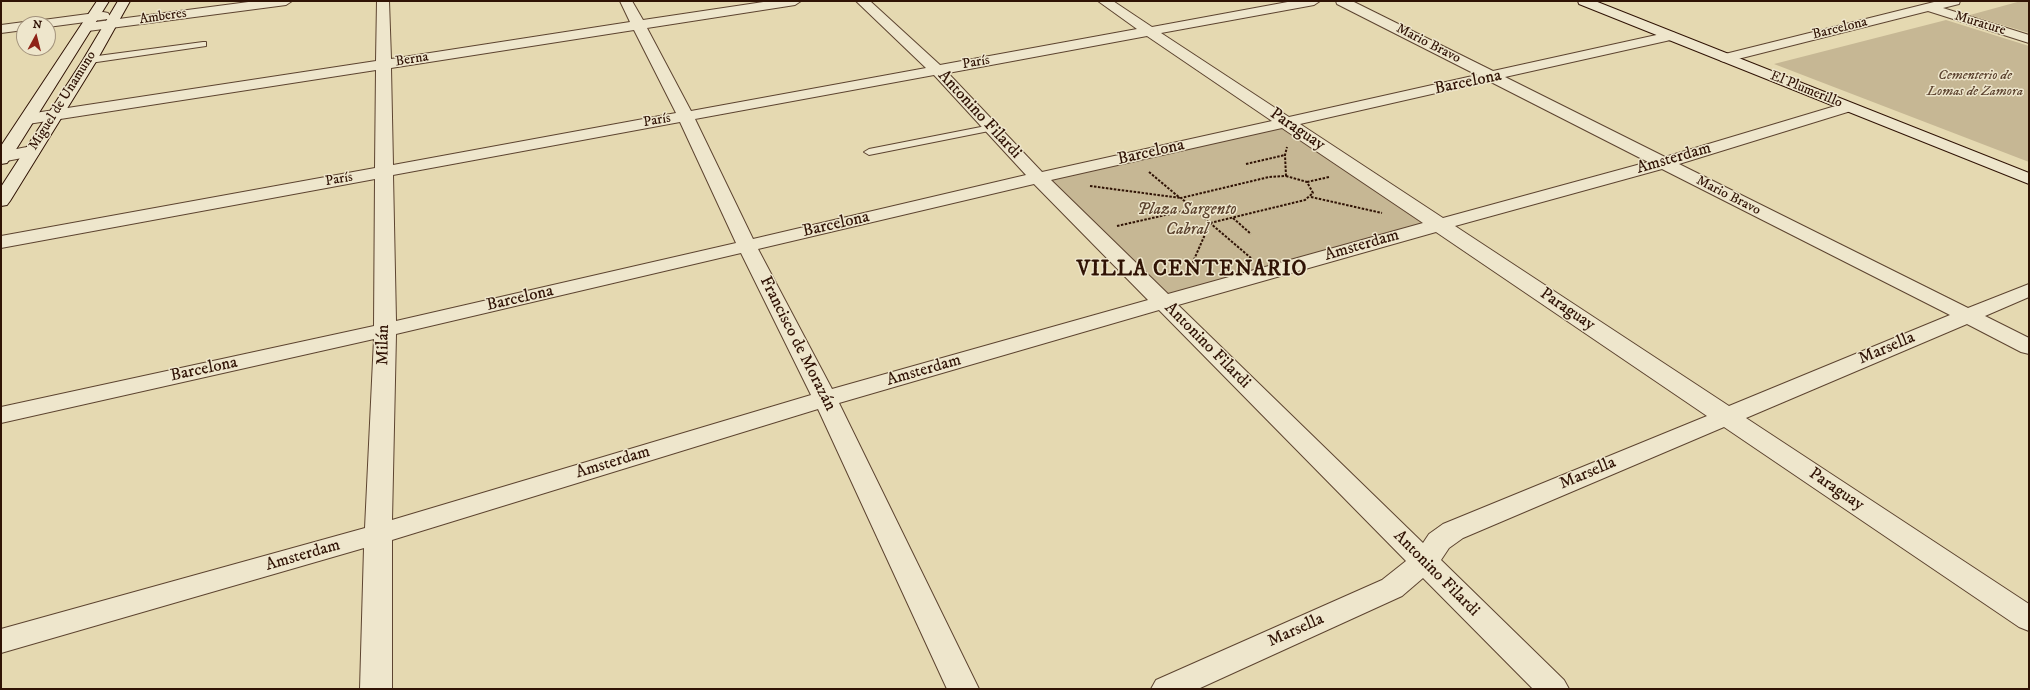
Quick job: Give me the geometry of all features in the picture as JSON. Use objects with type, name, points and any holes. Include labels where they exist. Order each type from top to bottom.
[{"type":"street","name":"Miguel de Unamuno","points":[[2,158],[103,1]]},
{"type":"street","name":"Miguel de Unamuno","points":[[1,201],[90,60],[124,1]]},
{"type":"street","name":"Amberes","points":[[56,23],[90,22],[286,1]]},
{"type":"street","name":"Milán","points":[[376,689],[378,534],[385,330],[383,1]]},
{"type":"street","name":"Francisco de Morazán","points":[[626,1],[685,116],[747,246],[825,399],[963,689]]},
{"type":"street","name":"Berna","points":[[28,119],[795,1]]},
{"type":"street","name":"Antonino Filardi","points":[[862,1],[937,70],[1038,178],[1092,232],[1170,301],[1424,562],[1553,689]]},
{"type":"street","name":"Paraguay","points":[[1104,1],[2029,619]]},
{"type":"street","name":"París","points":[[1,242],[1314,1]]},
{"type":"street","name":"Mario Bravo","points":[[1342,1],[2029,347]]},
{"type":"street","name":"El Plumerillo","points":[[1584,1],[2029,179]]},
{"type":"street","name":"Murature","points":[[1907,1],[2029,39]]},
{"type":"street","name":"Barcelona","points":[[1726,58],[1954,1]]},
{"type":"street","points":[[1,29],[16,27]]},
{"type":"street","name":"Barcelona","points":[[1,415],[385,330],[1038,178],[1290,124],[1670,36]]},
{"type":"street","name":"Amsterdam","points":[[1,641],[378,534],[825,399],[1269,272],[1663,163],[1848,107]]},
{"type":"street","points":[[2,158],[32,151]]},
{"type":"street","name":"Marsella","points":[[1167,689],[1392,588],[1424,562],[1440,541],[1453,530],[2029,290]]},
{"type":"lane","points":[[90,60],[203,44]]},
{"type":"lane","points":[[869,152],[991,128]]},
{"type":"path","points":[[1286,176],[1286,155],[1290,124]]},
{"type":"path","points":[[1246,164],[1286,155]]},
{"type":"path","points":[[1132,157],[1269,272]]},
{"type":"path","points":[[1086,185],[1181,198],[1269,177],[1286,176],[1303,180],[1309,184],[1313,193],[1305,200],[1210,223]]},
{"type":"path","points":[[1310,197],[1386,214]]},
{"type":"path","points":[[1092,232],[1193,209]]},
{"type":"path","points":[[1233,218],[1251,234]]},
{"type":"path","points":[[1170,301],[1210,223]]},
{"type":"green space","name":"Cementerio de Lomas de Zamora","points":[[2021,1],[2029,1],[2029,33],[1970,15]]},
{"type":"green space","name":"Cementerio de Lomas de Zamora","points":[[1946,20],[2029,46],[2029,162],[1774,64]]},
{"type":"green space","name":"Plaza Sargento Cabral","points":[[1287,122],[1439,225],[1163,303],[1038,178]]},
{"type":"district","name":"VILLA CENTENARIO","points":[[1192,271]]}]
